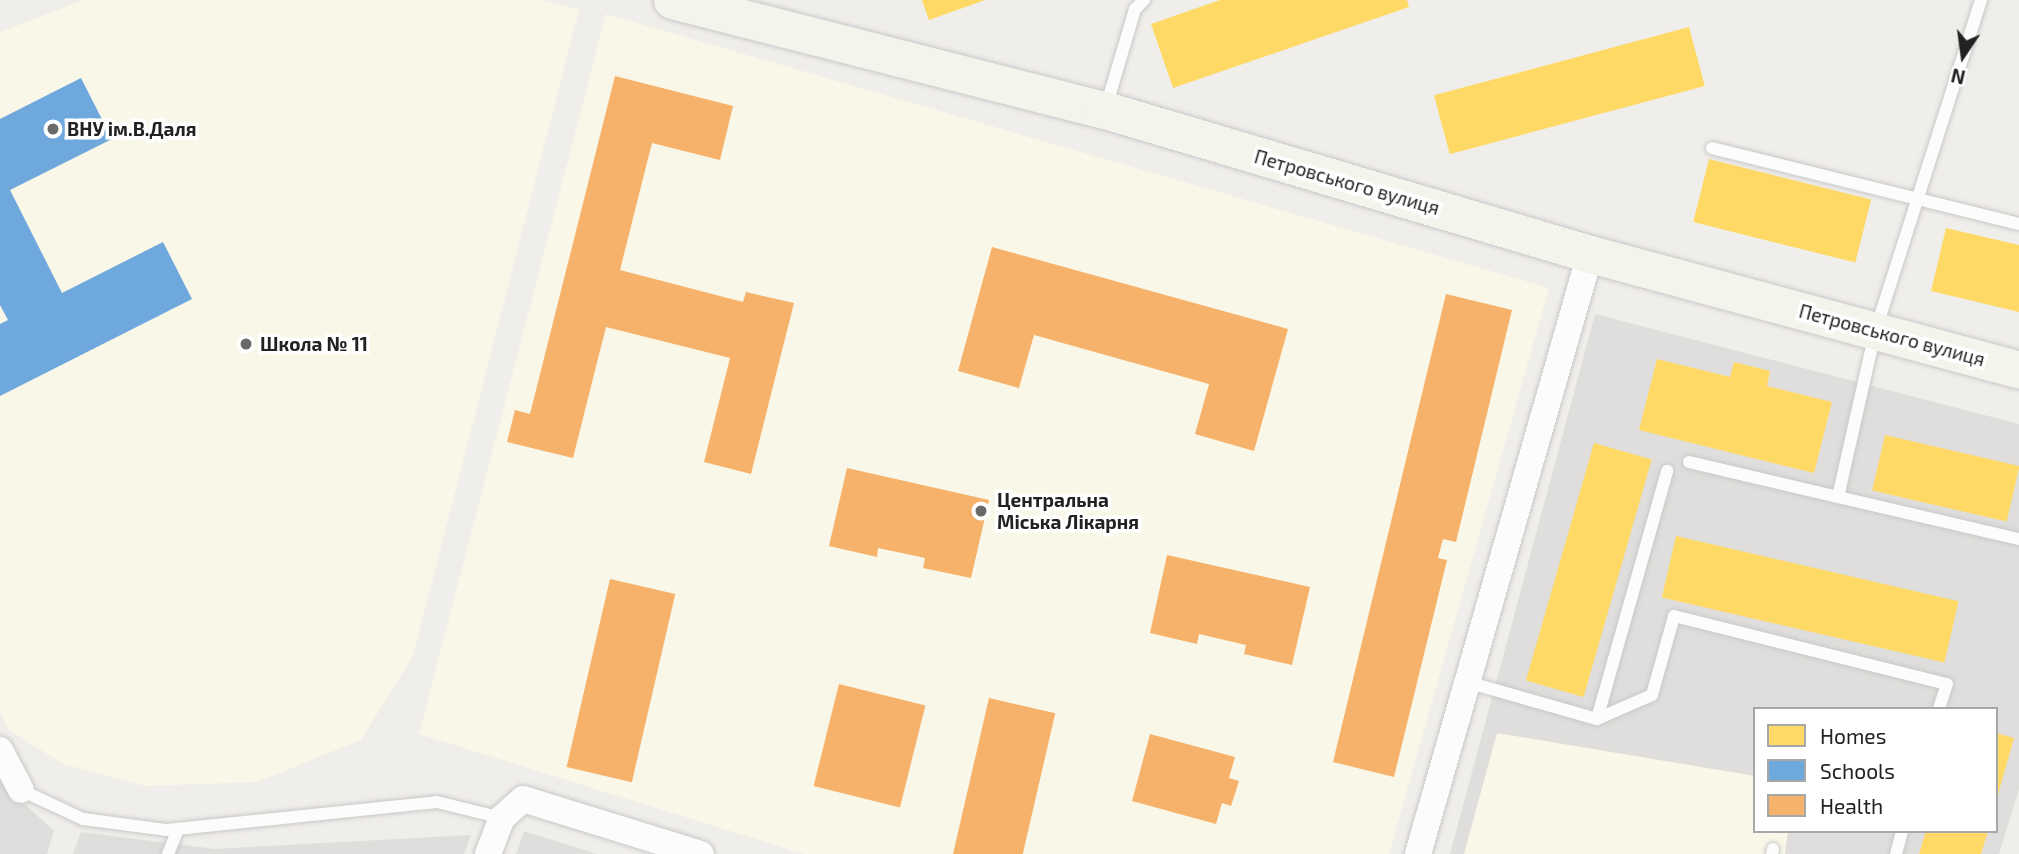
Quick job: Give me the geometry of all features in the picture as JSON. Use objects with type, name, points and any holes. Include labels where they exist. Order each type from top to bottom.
[{"type":"street","name":"Петровського вулиця","points":[[672,0],[1105,110],[1590,254],[1876,329],[2019,370]]},
{"type":"street","points":[[1418,854],[1590,254]]},
{"type":"street","points":[[0,750],[21,790]]},
{"type":"street","points":[[488,854],[502,818],[523,799],[701,854]]},
{"type":"lane","points":[[1105,110],[1135,9],[1144,0]]},
{"type":"lane","points":[[1838,496],[1876,329],[1981,0]]},
{"type":"lane","points":[[1712,148],[2019,224]]},
{"type":"lane","points":[[1689,462],[2019,539]]},
{"type":"lane","points":[[1597,719],[1667,471]]},
{"type":"lane","points":[[1467,682],[1597,719],[1651,695],[1674,616],[1947,684],[1940,707]]},
{"type":"lane","points":[[21,790],[83,819],[178,829],[437,802],[502,818]]},
{"type":"lane","points":[[168,854],[178,829]]},
{"type":"lane","points":[[1896,854],[1901,833]]},
{"type":"shaded area","name":"Школа № 11","points":[[84,0],[543,0],[579,10],[413,656],[361,740],[257,782],[145,786],[63,764],[9,730],[0,711],[0,32]]},
{"type":"shaded area","name":"Центральна Міська Лікарня","points":[[606,14],[1549,288],[1389,854],[804,854],[419,734]]},
{"type":"shaded area","points":[[1595,314],[2019,424],[2019,789],[1999,854],[1450,854]]},
{"type":"shaded area","points":[[1497,733],[1753,776],[1753,833],[1788,833],[1785,854],[1464,854]]},
{"type":"shaded area","points":[[0,781],[54,831],[47,854],[0,854]]},
{"type":"shaded area","points":[[524,831],[597,854],[516,854]]},
{"type":"shaded area","points":[[81,832],[215,849],[471,835],[464,854],[73,854]]},
{"type":"building: Homes","points":[[922,0],[985,0],[929,20]]},
{"type":"building: Homes","points":[[1220,0],[1407,0],[1409,7],[1173,88],[1151,24]]},
{"type":"building: Homes","points":[[1689,27],[1705,86],[1450,154],[1434,95]]},
{"type":"building: Homes","points":[[1709,159],[1871,199],[1855,262],[1693,222]]},
{"type":"building: Homes","points":[[1946,228],[2019,245],[2019,312],[1931,291]]},
{"type":"building: Homes","points":[[1657,359],[1730,377],[1734,362],[1770,371],[1767,386],[1832,402],[1814,473],[1639,430]]},
{"type":"building: Homes","points":[[1885,435],[2019,466],[2007,522],[1872,491]]},
{"type":"building: Homes","points":[[1594,443],[1652,460],[1584,697],[1526,680]]},
{"type":"building: Homes","points":[[1676,536],[1959,601],[1944,663],[1662,597]]},
{"type":"building: Homes","points":[[1998,734],[2014,738],[1998,794]]},
{"type":"building: Homes","points":[[1925,833],[1987,833],[1981,854],[1919,854]]},
{"type":"building: Schools","points":[[81,78],[112,139],[10,190],[62,293],[163,242],[192,299],[0,396],[0,324],[8,320],[0,305],[0,119]]},
{"type":"building: Health","points":[[615,76],[733,106],[720,160],[652,143],[620,270],[743,302],[746,292],[794,303],[751,474],[704,462],[730,358],[606,327],[573,458],[507,442],[515,410],[530,414]]},
{"type":"building: Health","points":[[992,247],[1288,329],[1254,451],[1195,434],[1209,384],[1034,335],[1019,388],[958,371]]},
{"type":"building: Health","points":[[1446,294],[1512,310],[1456,542],[1443,539],[1438,558],[1447,560],[1394,777],[1333,762]]},
{"type":"building: Health","points":[[847,468],[989,500],[971,578],[923,568],[925,558],[878,548],[877,557],[829,546]]},
{"type":"building: Health","points":[[1167,555],[1310,587],[1292,665],[1244,654],[1246,645],[1199,634],[1197,644],[1150,633]]},
{"type":"building: Health","points":[[610,579],[675,594],[632,782],[567,767]]},
{"type":"building: Health","points":[[839,684],[925,706],[900,807],[814,786]]},
{"type":"building: Health","points":[[989,698],[1055,713],[1023,854],[953,854]]},
{"type":"building: Health","points":[[1150,734],[1235,757],[1229,778],[1239,781],[1231,806],[1222,803],[1216,824],[1132,801]]},
{"type":"place","name":"ВНУ ім.В.Даля","points":[[53,129]]},
{"type":"place","name":"Школа № 11","points":[[246,344]]},
{"type":"place","name":"Центральна Міська Лікарня","points":[[981,511]]}]
